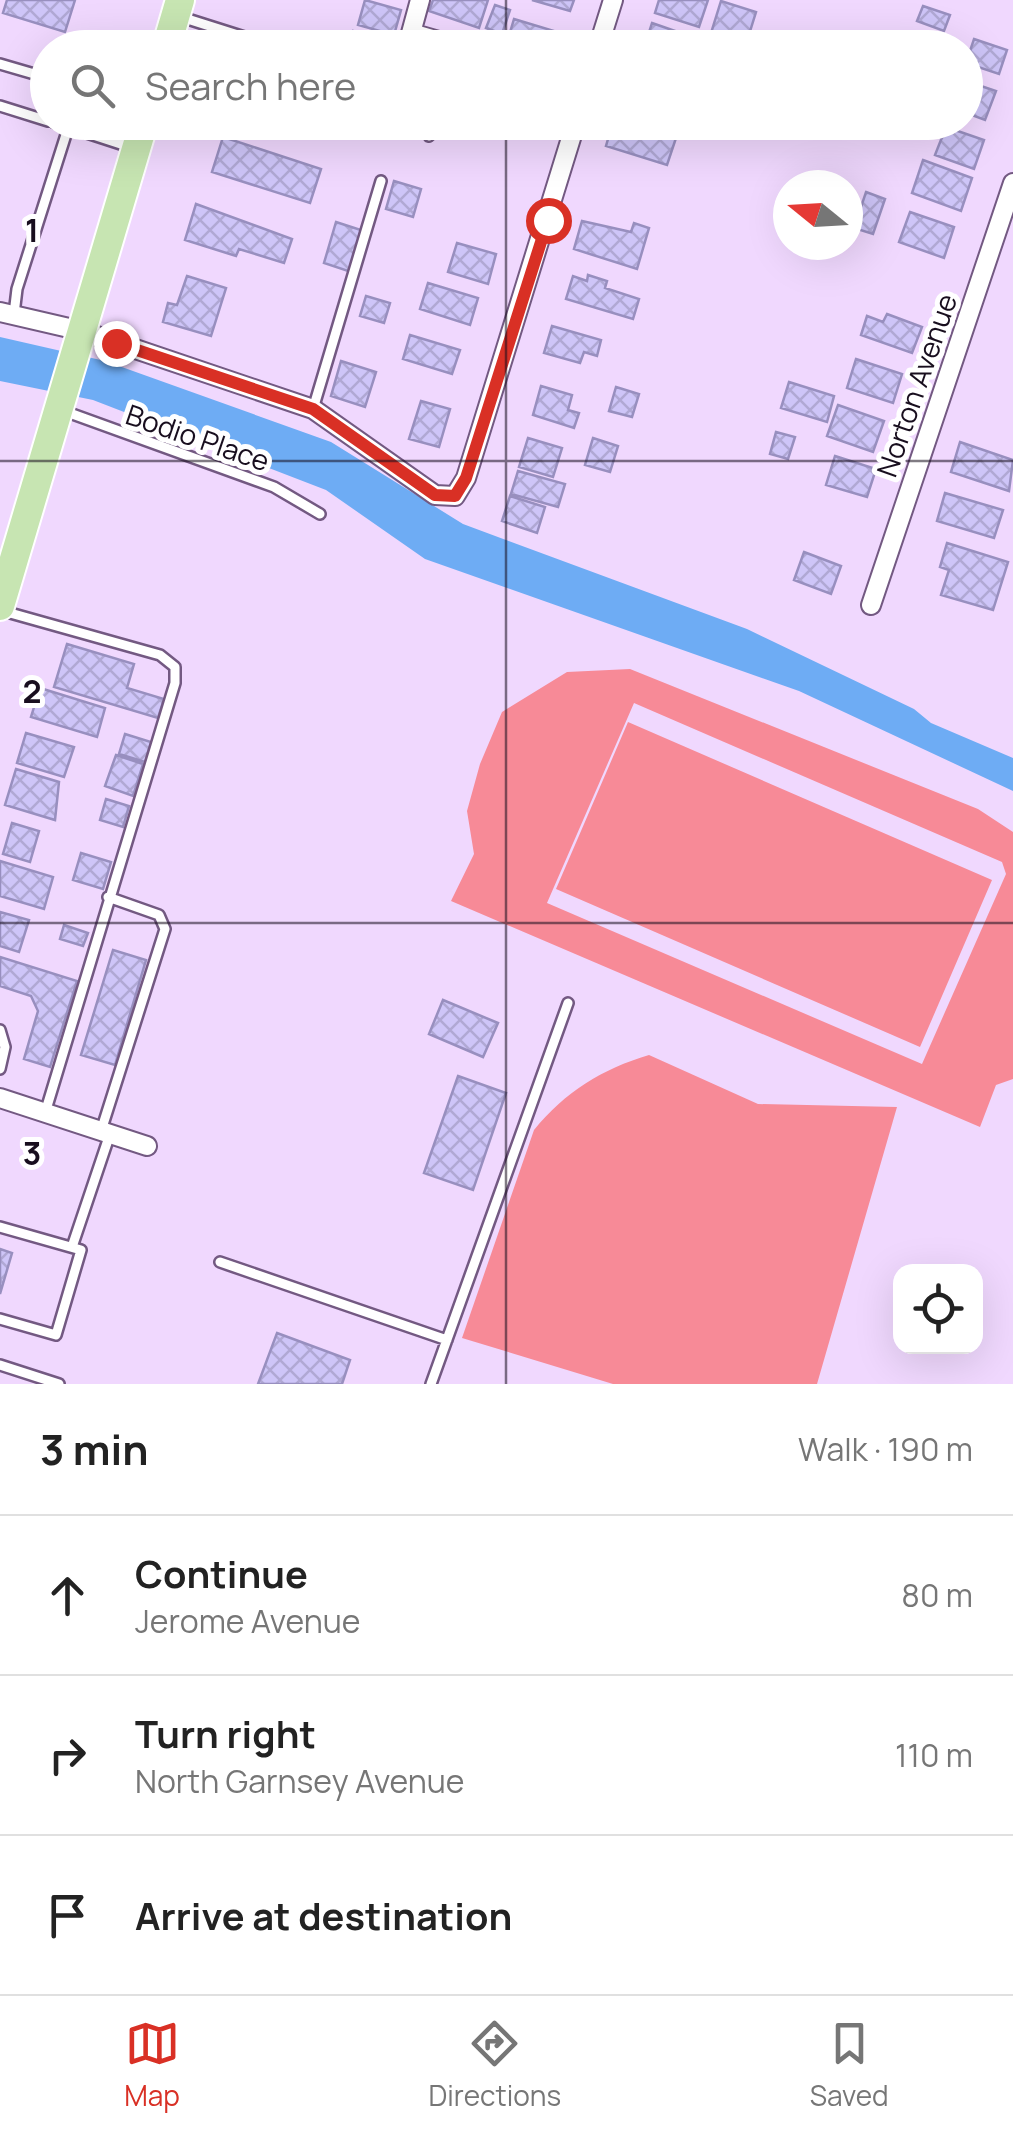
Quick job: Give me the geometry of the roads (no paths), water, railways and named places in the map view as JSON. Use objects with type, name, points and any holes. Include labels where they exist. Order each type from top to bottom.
[{"type":"main road","points":[[0,608],[5,572],[139,140]]},
{"type":"street","points":[[411,30],[420,0]]},
{"type":"street","points":[[604,30],[613,0]]},
{"type":"street","points":[[7,313],[82,332],[313,409],[435,495],[455,496],[466,478],[570,140]]},
{"type":"street","name":"Norton Avenue","points":[[871,604],[1013,183]]},
{"type":"street","points":[[0,1098],[147,1146]]},
{"type":"lane","points":[[178,8],[234,30]]},
{"type":"lane","points":[[0,64],[30,73]]},
{"type":"lane","points":[[0,106],[30,116]]},
{"type":"lane","points":[[7,313],[64,140]]},
{"type":"lane","points":[[313,409],[380,181]]},
{"type":"lane","name":"Bodio Place","points":[[58,408],[274,487],[320,514]]},
{"type":"lane","points":[[0,608],[160,655],[175,668],[175,683],[45,1113]]},
{"type":"lane","points":[[72,1248],[166,929],[159,915],[108,898]]},
{"type":"lane","points":[[432,1384],[568,1002]]},
{"type":"lane","points":[[0,1030],[5,1047],[0,1069]]},
{"type":"lane","points":[[0,1227],[81,1250],[56,1335],[0,1319]]},
{"type":"lane","points":[[220,1262],[447,1340]]},
{"type":"lane","points":[[0,1365],[59,1384]]},
{"type":"water","points":[[0,337],[105,361],[331,442],[463,524],[747,629],[914,709],[931,723],[1013,758],[1013,791],[799,691],[425,559],[326,490],[93,400],[0,381]]}]
